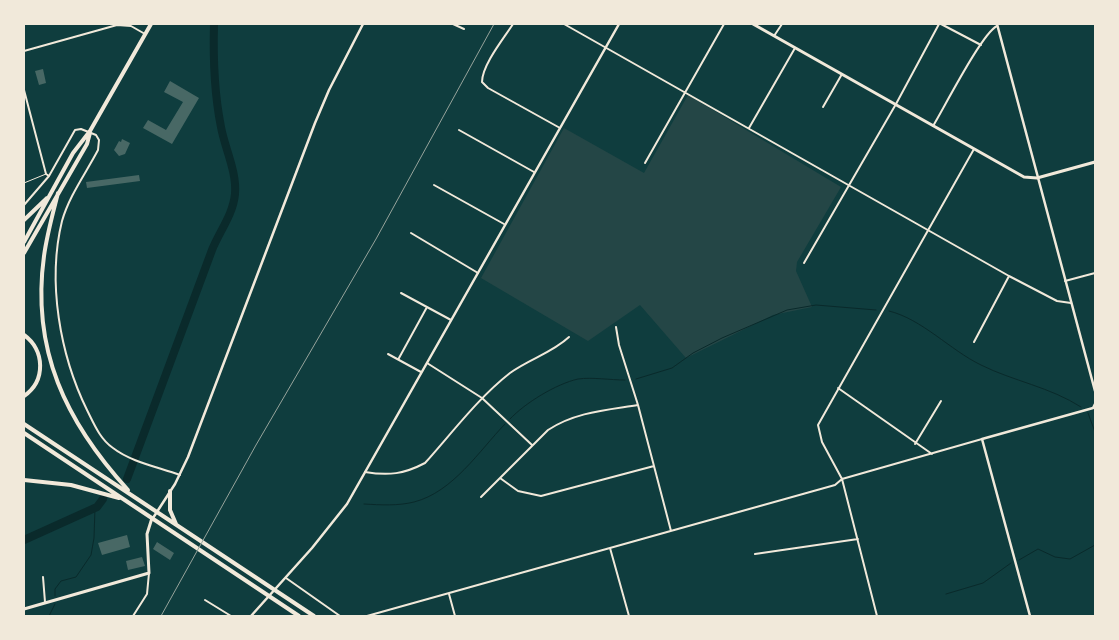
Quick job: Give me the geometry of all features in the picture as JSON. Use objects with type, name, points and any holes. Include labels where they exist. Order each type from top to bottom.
[{"type":"main road","points":[[24,242],[80,141],[90,131],[151,24]]},
{"type":"main road","points":[[753,24],[1024,177],[1038,178],[1095,162]]},
{"type":"main road","points":[[24,253],[87,144],[90,131]]},
{"type":"main road","points":[[58,192],[47,236],[42,271],[42,320],[48,351],[60,389],[79,427],[95,452],[133,495]]},
{"type":"main road","points":[[24,220],[50,195]]},
{"type":"main road","points":[[24,335],[38,352],[40,366],[36,384],[24,396]]},
{"type":"main road","points":[[24,424],[314,616]]},
{"type":"main road","points":[[24,433],[299,616]]},
{"type":"main road","points":[[24,480],[71,485],[125,500]]},
{"type":"main road","points":[[170,492],[170,510],[177,526]]},
{"type":"main road","points":[[24,609],[149,573],[147,529],[152,518]]},
{"type":"street","points":[[24,51],[122,24],[131,26],[145,34]]},
{"type":"street","points":[[152,518],[180,475],[328,90],[363,24]]},
{"type":"street","points":[[453,24],[464,29]]},
{"type":"street","points":[[514,24],[482,75],[482,82],[488,88],[560,128]]},
{"type":"street","points":[[564,24],[1009,276],[1057,301],[1071,303]]},
{"type":"street","points":[[251,616],[268,599],[338,517],[366,472],[504,224],[619,24]]},
{"type":"street","points":[[644,163],[686,94],[724,24]]},
{"type":"street","points":[[774,36],[782,24]]},
{"type":"street","points":[[804,263],[940,24],[981,45]]},
{"type":"street","points":[[933,126],[981,45],[990,31],[997,25],[1095,391]]},
{"type":"street","points":[[750,128],[795,48]]},
{"type":"street","points":[[823,107],[842,74]]},
{"type":"street","points":[[24,90],[48,175]]},
{"type":"street","points":[[24,205],[48,175],[74,132],[81,129],[96,135],[99,140],[98,150],[66,210],[61,229],[57,287],[59,321],[72,376],[94,424],[112,448],[129,457],[180,475]]},
{"type":"street","points":[[459,130],[534,172]]},
{"type":"street","points":[[878,616],[842,479],[822,442],[818,431],[819,421],[974,149]]},
{"type":"street","points":[[434,185],[504,224]]},
{"type":"street","points":[[412,233],[478,273]]},
{"type":"street","points":[[1065,281],[1095,272]]},
{"type":"street","points":[[974,342],[1009,276]]},
{"type":"street","points":[[401,293],[451,320]]},
{"type":"street","points":[[398,358],[427,307]]},
{"type":"street","points":[[616,326],[618,345],[638,405],[671,531]]},
{"type":"street","points":[[366,472],[392,475],[414,469],[425,463],[482,398],[511,373],[551,352],[569,337]]},
{"type":"street","points":[[388,354],[422,372]]},
{"type":"street","points":[[427,363],[482,398],[532,445]]},
{"type":"street","points":[[838,388],[915,444],[932,454]]},
{"type":"street","points":[[915,444],[941,401]]},
{"type":"street","points":[[367,616],[836,485],[842,479],[1094,408],[1095,404]]},
{"type":"street","points":[[481,497],[548,430],[567,419],[638,405]]},
{"type":"street","points":[[982,439],[1030,616]]},
{"type":"street","points":[[500,478],[518,491],[541,496],[654,466]]},
{"type":"street","points":[[755,554],[858,539]]},
{"type":"street","points":[[610,548],[629,616]]},
{"type":"street","points":[[133,616],[147,594],[149,573]]},
{"type":"street","points":[[43,577],[45,603]]},
{"type":"street","points":[[286,578],[340,616]]},
{"type":"street","points":[[449,594],[455,616]]},
{"type":"street","points":[[205,600],[231,616]]},
{"type":"lane","points":[[24,183],[48,175]]},
{"type":"shaded area","points":[[688,95],[841,187],[797,262],[796,271],[812,307],[773,315],[686,358],[640,305],[588,341],[481,278],[564,128],[644,173]]},
{"type":"building","points":[[43,69],[46,83],[39,85],[35,71]]},
{"type":"building","points":[[170,81],[199,98],[172,144],[143,128],[148,120],[166,130],[183,102],[164,92]]},
{"type":"building","points":[[122,139],[130,143],[125,154],[119,156],[114,150]]},
{"type":"building","points":[[139,175],[140,181],[87,188],[86,182]]},
{"type":"building","points":[[127,535],[130,547],[102,555],[98,543]]},
{"type":"building","points":[[157,542],[174,553],[170,560],[153,549]]},
{"type":"building","points":[[142,557],[145,566],[128,570],[126,561]]},
{"type":"waterway","points":[[127,479],[212,250],[234,202],[234,177],[223,135],[215,88],[214,24]]},
{"type":"waterway","points":[[636,379],[672,368],[693,353],[722,338],[787,310],[816,305],[876,310]]},
{"type":"waterway","points":[[889,311],[913,321],[969,359],[1006,376],[1057,394],[1081,407]]},
{"type":"waterway","points":[[510,419],[541,395],[569,381],[589,378],[625,380]]},
{"type":"waterway","points":[[1088,413],[1095,432]]},
{"type":"waterway","points":[[364,504],[402,504],[428,497],[453,480],[505,424]]},
{"type":"waterway","points":[[24,540],[97,507],[103,499]]},
{"type":"waterway","points":[[55,596],[55,589],[61,581],[76,577],[91,555],[94,538],[95,508]]},
{"type":"waterway","points":[[1019,560],[1038,549],[1055,557],[1070,559],[1095,545]]},
{"type":"waterway","points":[[946,594],[983,583],[1011,563]]},
{"type":"waterway","points":[[49,616],[55,604]]},
{"type":"railway","points":[[161,616],[256,445],[376,239],[494,24]]}]
